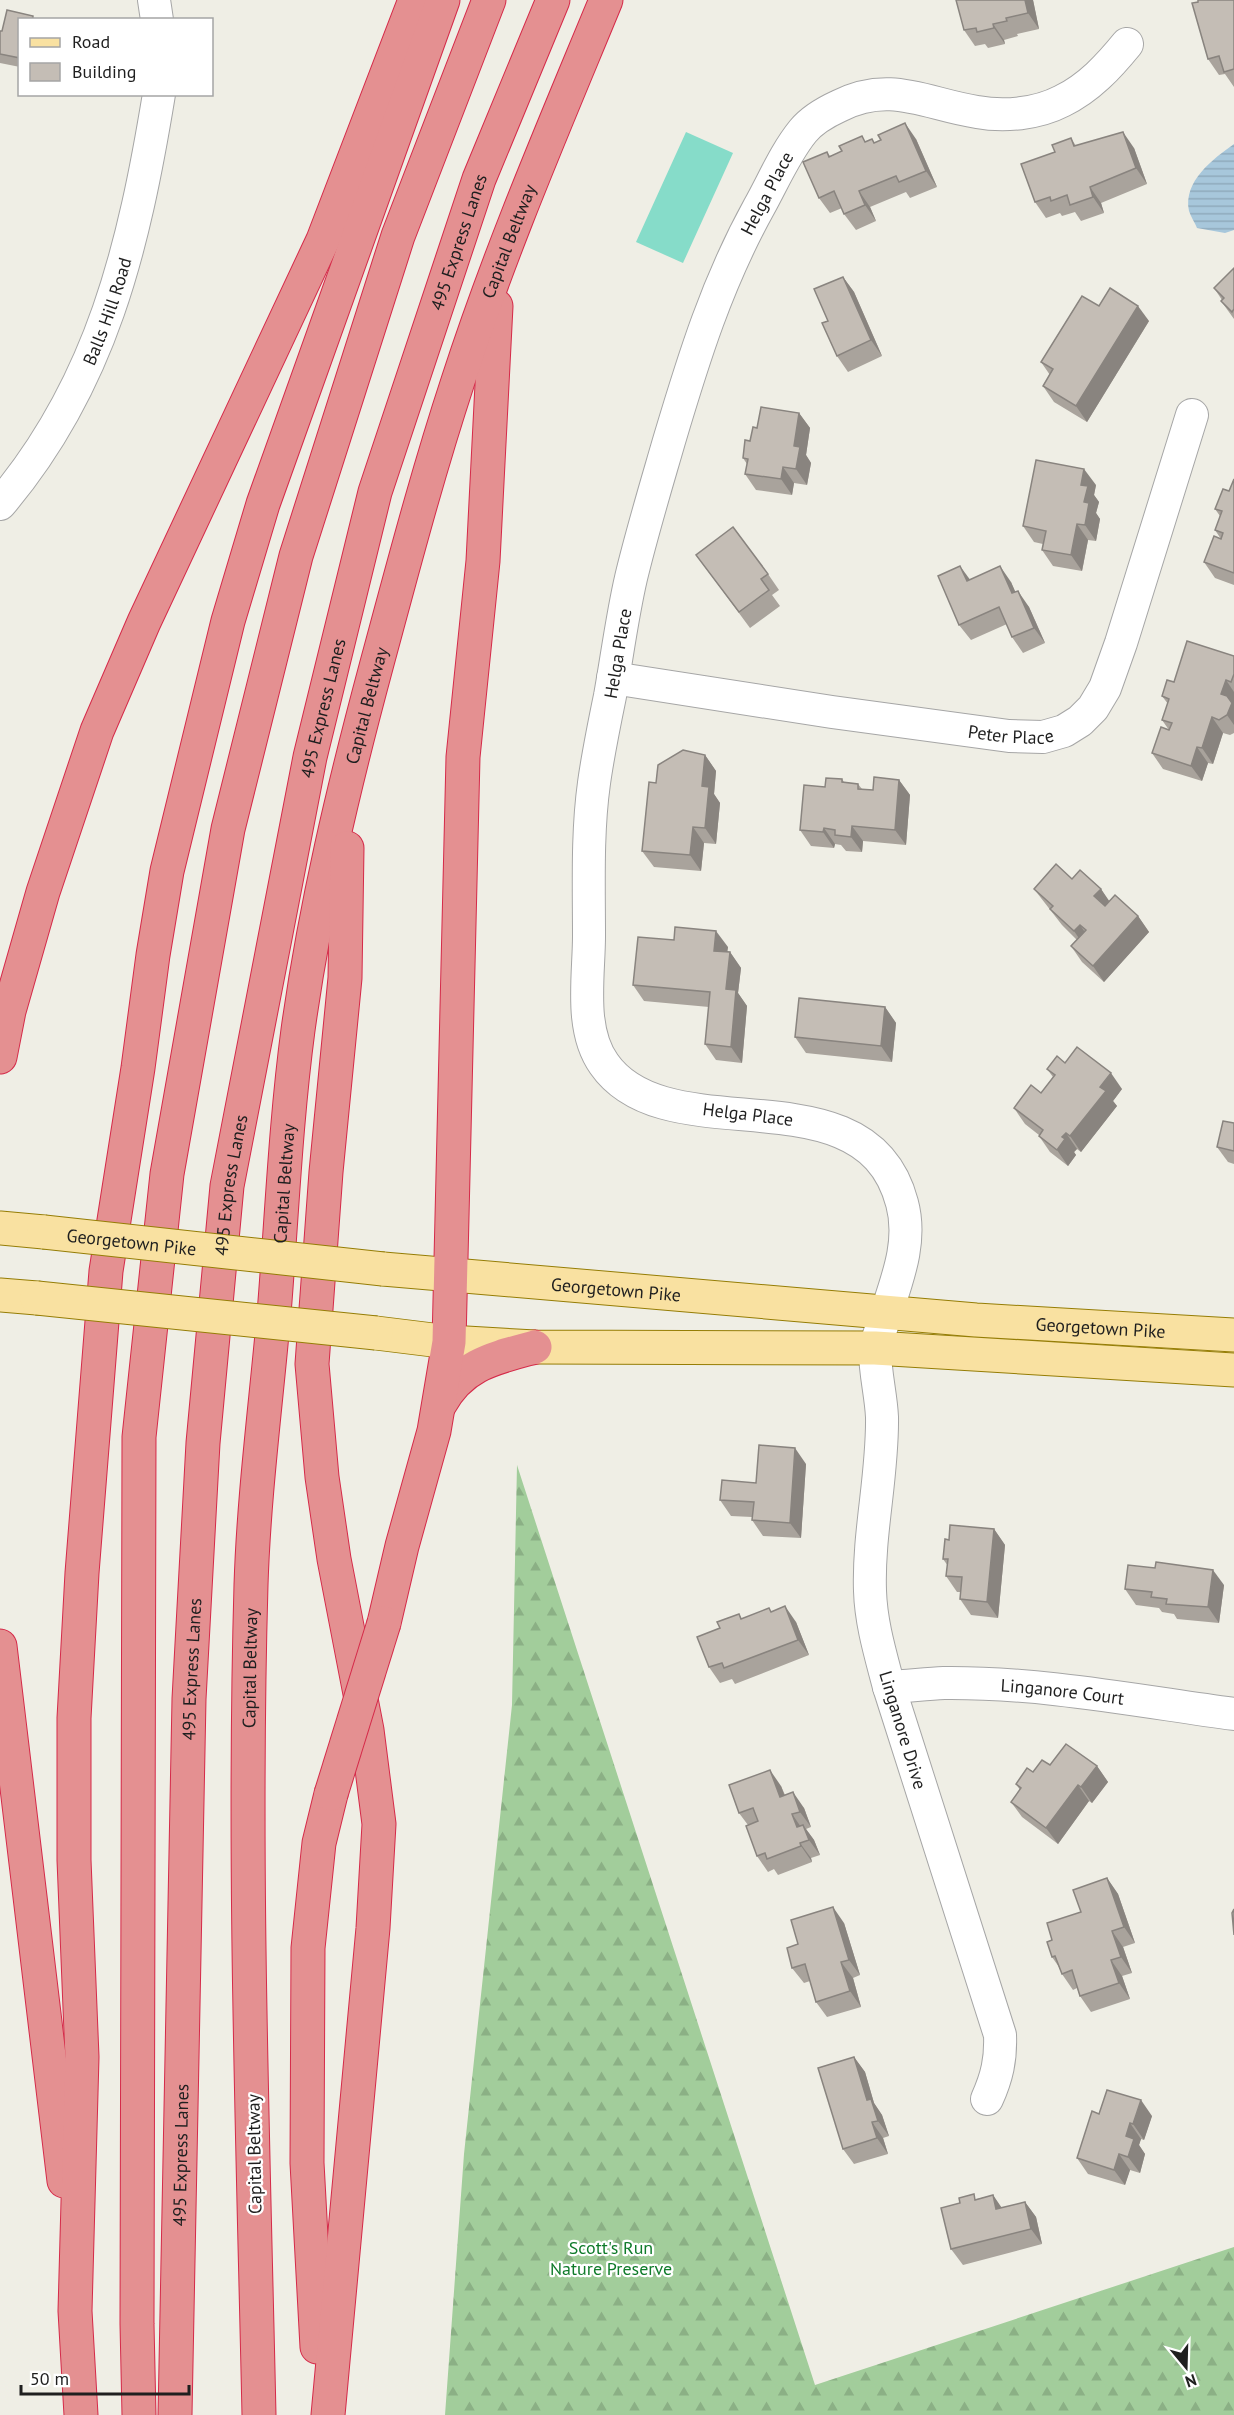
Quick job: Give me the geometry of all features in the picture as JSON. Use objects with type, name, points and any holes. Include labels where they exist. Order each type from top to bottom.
[{"type":"highway","points":[[0,1057],[9,1011],[43,892],[97,731],[144,622],[323,240],[416,0]]},
{"type":"highway","points":[[75,2311],[82,2057],[74,1860],[74,1718],[82,1573],[106,1271],[153,955],[167,871],[234,599],[263,504],[443,0]]},
{"type":"highway","points":[[139,2415],[137,2324],[139,1437],[167,1174],[228,829],[296,556],[398,236],[489,0]]},
{"type":"highway","name":"495 Express Lanes","points":[[175,2415],[189,1699],[203,1443],[227,1186],[310,757],[375,492],[479,179],[553,0]]},
{"type":"highway","name":"Capital Beltway","points":[[259,2415],[255,2163],[246,1877],[253,1548],[257,1471],[275,1302],[282,1175],[298,1029],[315,929],[349,768],[410,541],[458,380],[525,195],[606,0]]},
{"type":"highway","points":[[321,2415],[307,2163],[308,1948],[319,1843],[331,1794],[384,1623],[402,1546],[434,1431],[449,1342],[463,757],[483,561],[496,296],[525,195]]},
{"type":"highway","points":[[328,2415],[373,1928],[379,1824],[367,1730],[334,1559],[322,1477],[312,1364],[326,1172],[345,978],[349,768]]},
{"type":"highway","points":[[438,1408],[449,1387],[468,1371],[498,1357],[535,1347]]},
{"type":"highway","points":[[0,1646],[65,2189],[81,2415]]},
{"type":"main road","name":"Georgetown Pike","points":[[0,1228],[383,1269],[976,1320],[1234,1335]]},
{"type":"main road","name":"Georgetown Pike","points":[[0,1295],[449,1342],[535,1347],[875,1348],[1234,1370]]},
{"type":"street","points":[[154,0],[157,18]]},
{"type":"street","name":"Helga Place","points":[[875,1348],[902,1267],[906,1228],[904,1211],[893,1179],[879,1159],[862,1142],[829,1128],[793,1119],[664,1103],[641,1096],[621,1083],[610,1071],[593,1044],[588,1016],[593,786],[631,581],[650,506],[698,343],[716,294],[744,233],[804,130],[825,113],[848,101],[873,95],[899,94],[976,112],[1006,114],[1034,111],[1060,102],[1083,88],[1107,68],[1127,44]]},
{"type":"street","name":"Balls Hill Road","points":[[0,504],[23,477],[61,418],[88,366],[110,312],[127,256],[159,96]]},
{"type":"street","name":"Peter Place","points":[[613,678],[832,712],[1009,736],[1043,737],[1064,731],[1080,721],[1093,708],[1105,688],[1192,415]]},
{"type":"street","name":"Linganore Drive","points":[[875,1348],[882,1418],[870,1591],[874,1632],[889,1688],[1000,2035],[1000,2059],[996,2081],[987,2099]]},
{"type":"street","name":"Linganore Court","points":[[889,1688],[942,1683],[995,1684],[1234,1714]]},
{"type":"green space","name":"Scott's Run Nature Preserve","points":[[517,1465],[815,2385],[1234,2247],[1234,2415],[445,2415],[464,2154],[512,1705]]},
{"type":"shaded area","points":[[686,132],[733,153],[683,263],[636,242]]},
{"type":"shaded area","points":[[1234,144],[1234,230],[1225,233],[1197,228],[1189,211],[1188,200],[1191,190],[1201,172]]},
{"type":"building","points":[[956,0],[1025,0],[1028,13],[1006,18],[1007,21],[993,24],[994,28],[977,32],[976,28],[964,30]]},
{"type":"building","points":[[1198,0],[1234,0],[1234,69],[1224,72],[1219,56],[1208,59],[1192,3]]},
{"type":"building","points":[[7,10],[33,16],[32,18],[18,18],[18,58],[0,54],[0,31],[2,31]]},
{"type":"building","points":[[905,123],[926,171],[899,182],[896,176],[859,191],[865,205],[844,214],[834,191],[819,198],[803,162],[827,152],[829,157],[842,151],[839,146],[862,136],[865,142],[872,139],[874,143],[881,140],[878,135]]},
{"type":"building","points":[[1123,132],[1136,168],[1090,187],[1093,197],[1070,205],[1067,195],[1051,201],[1050,197],[1035,202],[1021,164],[1055,152],[1052,145],[1071,138],[1074,146]]},
{"type":"building","points":[[1234,268],[1234,309],[1232,312],[1221,301],[1224,298],[1214,288]]},
{"type":"building","points":[[843,277],[871,340],[837,356],[822,323],[828,321],[814,289]]},
{"type":"building","points":[[1110,288],[1138,306],[1076,406],[1043,386],[1053,369],[1041,362],[1082,296],[1099,306]]},
{"type":"building","points":[[761,407],[799,413],[794,446],[800,447],[796,469],[783,467],[781,479],[745,474],[748,459],[743,458],[745,440],[750,441],[753,427],[757,428]]},
{"type":"building","points":[[1036,460],[1084,469],[1081,485],[1088,486],[1084,502],[1089,503],[1085,525],[1077,524],[1071,555],[1042,550],[1046,531],[1023,526]]},
{"type":"building","points":[[1234,479],[1234,573],[1204,562],[1214,536],[1221,539],[1223,533],[1215,530],[1222,511],[1215,509],[1223,489],[1229,491]]},
{"type":"building","points":[[733,527],[768,574],[761,579],[769,590],[739,612],[696,555]]},
{"type":"building","points":[[960,566],[967,581],[1000,566],[1012,593],[1018,591],[1034,628],[1012,637],[999,607],[959,625],[938,576]]},
{"type":"building","points":[[1187,641],[1234,656],[1234,674],[1231,682],[1226,680],[1221,694],[1227,696],[1232,703],[1227,715],[1219,720],[1212,717],[1202,748],[1197,747],[1191,766],[1152,753],[1161,727],[1169,730],[1172,723],[1162,720],[1169,699],[1162,696],[1167,680],[1174,682]]},
{"type":"building","points":[[683,750],[705,755],[702,786],[709,787],[705,828],[693,827],[690,855],[642,851],[649,782],[656,783],[658,765]]},
{"type":"building","points":[[874,777],[899,780],[895,830],[852,826],[851,837],[835,835],[835,830],[824,828],[823,832],[800,830],[804,785],[825,787],[826,778],[842,779],[842,782],[858,784],[858,789],[873,790]]},
{"type":"building","points":[[1056,864],[1072,879],[1080,870],[1101,889],[1094,896],[1105,906],[1115,895],[1138,916],[1093,966],[1071,946],[1086,930],[1080,925],[1074,931],[1050,909],[1053,906],[1034,889]]},
{"type":"building","points":[[675,927],[716,931],[714,951],[730,952],[726,989],[736,990],[731,1047],[705,1044],[710,992],[633,985],[638,937],[674,940]]},
{"type":"building","points":[[799,998],[885,1007],[881,1046],[795,1037]]},
{"type":"building","points":[[1077,1047],[1111,1073],[1100,1087],[1106,1091],[1070,1136],[1066,1133],[1062,1137],[1065,1139],[1057,1150],[1039,1136],[1043,1130],[1014,1108],[1031,1085],[1041,1093],[1055,1075],[1047,1069],[1057,1056],[1065,1063]]},
{"type":"building","points":[[1223,1121],[1234,1123],[1234,1151],[1217,1147]]},
{"type":"building","points":[[759,1445],[795,1448],[790,1523],[752,1520],[754,1502],[720,1500],[722,1480],[756,1483]]},
{"type":"building","points":[[950,1525],[994,1529],[987,1602],[960,1599],[962,1577],[946,1576],[948,1559],[943,1559],[945,1539],[949,1540]]},
{"type":"building","points":[[1156,1562],[1213,1570],[1208,1607],[1166,1604],[1167,1599],[1151,1597],[1152,1592],[1125,1589],[1128,1565],[1155,1568]]},
{"type":"building","points":[[785,1606],[798,1640],[724,1668],[722,1663],[709,1667],[697,1637],[720,1628],[717,1622],[739,1614],[741,1619],[769,1608],[771,1612]]},
{"type":"building","points":[[1066,1744],[1097,1766],[1081,1787],[1078,1785],[1046,1828],[1011,1802],[1021,1788],[1016,1784],[1027,1768],[1033,1772],[1042,1760],[1050,1765]]},
{"type":"building","points":[[770,1770],[780,1797],[793,1792],[800,1812],[792,1814],[797,1827],[803,1825],[809,1840],[800,1843],[801,1846],[767,1859],[765,1853],[757,1856],[746,1826],[758,1821],[753,1808],[739,1813],[729,1785]]},
{"type":"building","points":[[1107,1878],[1124,1927],[1112,1931],[1121,1957],[1111,1960],[1119,1983],[1080,1996],[1072,1970],[1062,1974],[1055,1956],[1052,1957],[1047,1942],[1052,1940],[1047,1923],[1081,1912],[1073,1890]]},
{"type":"building","points":[[833,1907],[849,1960],[841,1962],[850,1991],[816,2002],[805,1964],[792,1968],[787,1948],[798,1944],[791,1920]]},
{"type":"building","points":[[1234,1909],[1234,1935],[1232,1913]]},
{"type":"building","points":[[854,2057],[867,2100],[871,2099],[878,2121],[872,2122],[877,2138],[843,2149],[818,2068]]},
{"type":"building","points":[[1107,2090],[1141,2100],[1133,2124],[1130,2123],[1126,2136],[1134,2139],[1128,2157],[1119,2154],[1114,2170],[1077,2158],[1092,2111],[1099,2114]]},
{"type":"building","points":[[974,2194],[975,2200],[993,2195],[996,2209],[1025,2202],[1031,2229],[951,2249],[941,2208],[960,2203],[959,2198]]}]
